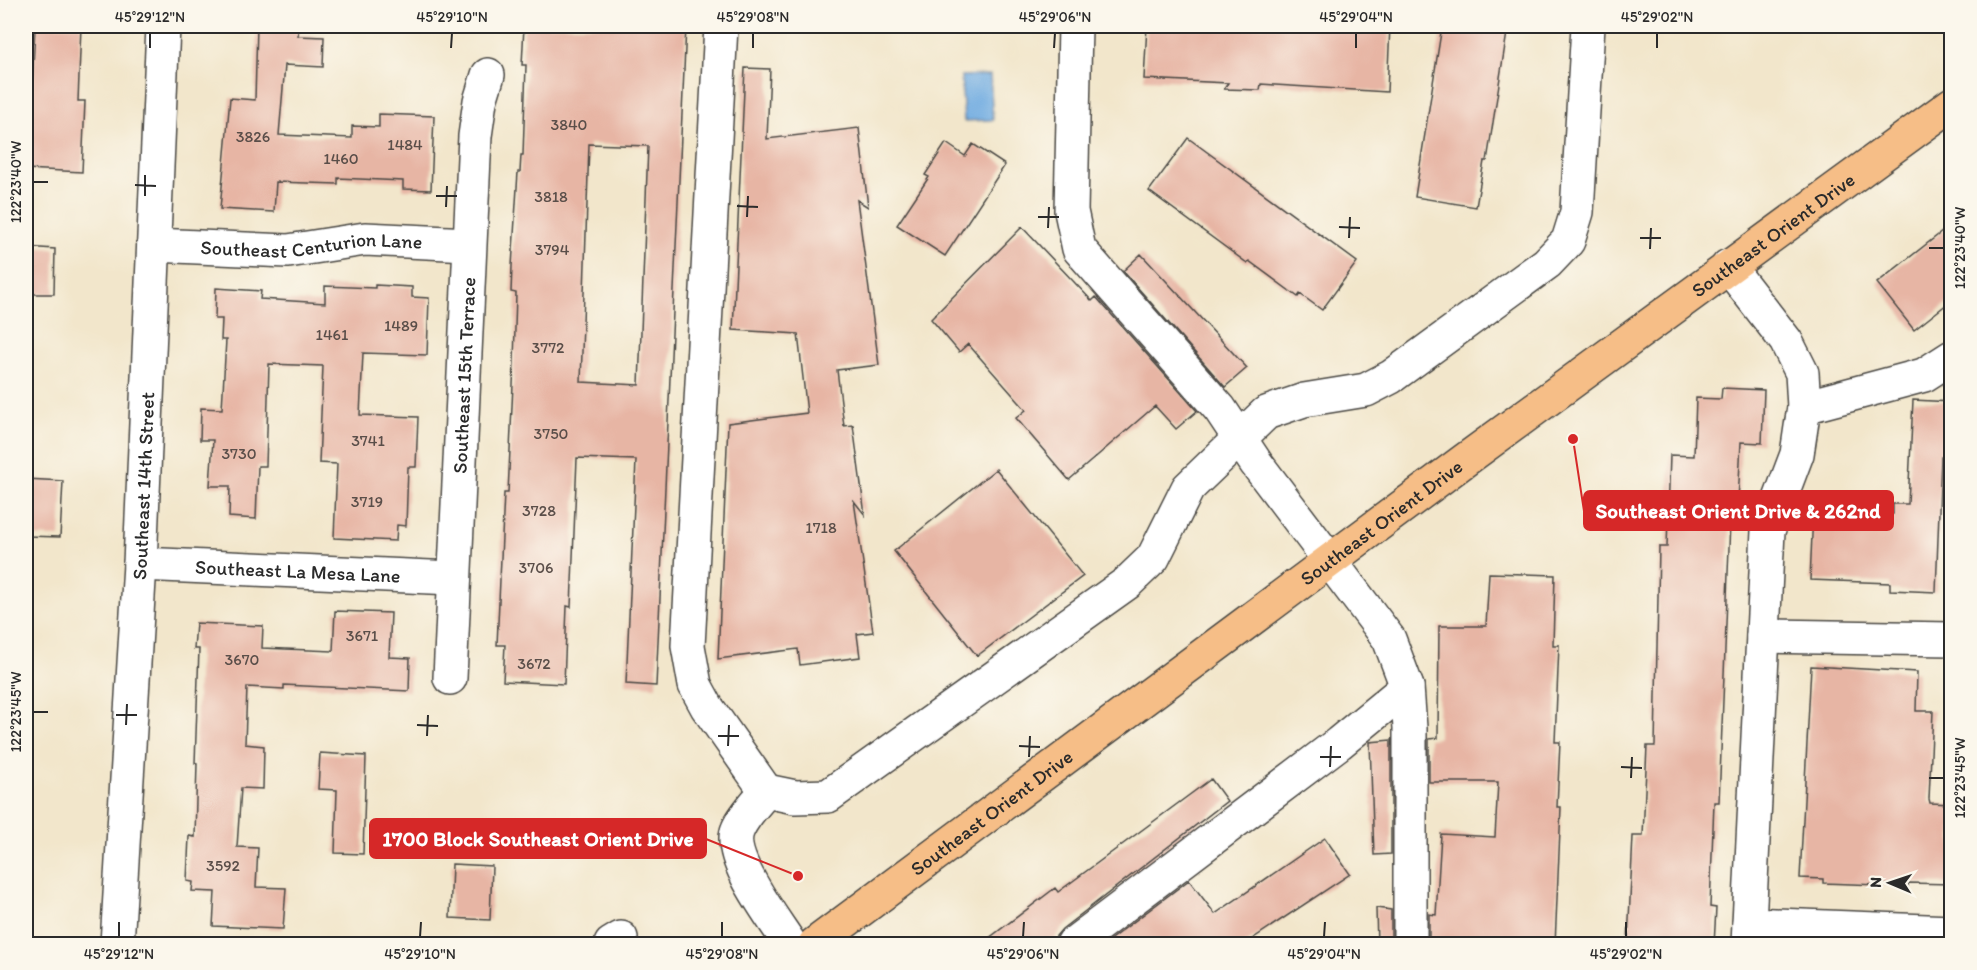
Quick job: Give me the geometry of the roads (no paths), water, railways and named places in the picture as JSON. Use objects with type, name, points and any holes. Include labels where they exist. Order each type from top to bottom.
[{"type":"main road","name":"Southeast Orient Drive","points":[[815,945],[1329,561],[1728,266],[1952,104]]},
{"type":"street","name":"Southeast 14th Street","points":[[117,945],[140,564],[163,26]]},
{"type":"street","points":[[721,26],[688,646],[695,685],[707,707],[766,791],[795,797],[828,796],[1127,583],[1153,558],[1188,488],[1266,413],[1304,400],[1365,390],[1392,377],[1547,263],[1568,241],[1577,212],[1588,26]]},
{"type":"street","points":[[1075,26],[1071,211],[1079,249],[1220,409],[1329,561],[1389,639],[1407,687],[1410,728],[1410,945]]},
{"type":"street","name":"Southeast 15th Terrace","points":[[450,678],[475,136],[488,75]]},
{"type":"street","name":"Southeast Centurion Lane","points":[[154,245],[288,251],[366,239],[469,244]]},
{"type":"street","points":[[1728,266],[1786,341],[1802,373],[1804,407],[1797,454],[1768,531],[1749,934],[1952,932]]},
{"type":"street","points":[[1804,407],[1924,375],[1952,357]]},
{"type":"street","name":"Southeast La Mesa Lane","points":[[140,564],[453,578]]},
{"type":"street","points":[[1763,636],[1952,639]]},
{"type":"street","points":[[1073,945],[1330,750],[1407,687]]},
{"type":"street","points":[[766,791],[737,830],[737,852],[746,873],[790,945]]},
{"type":"water","points":[[990,75],[993,120],[964,121],[961,76]]},
{"type":"place","name":"Southeast Orient Drive & 262nd","points":[[1573,439]]},
{"type":"place","name":"1700 Block Southeast Orient Drive","points":[[798,876]]}]
